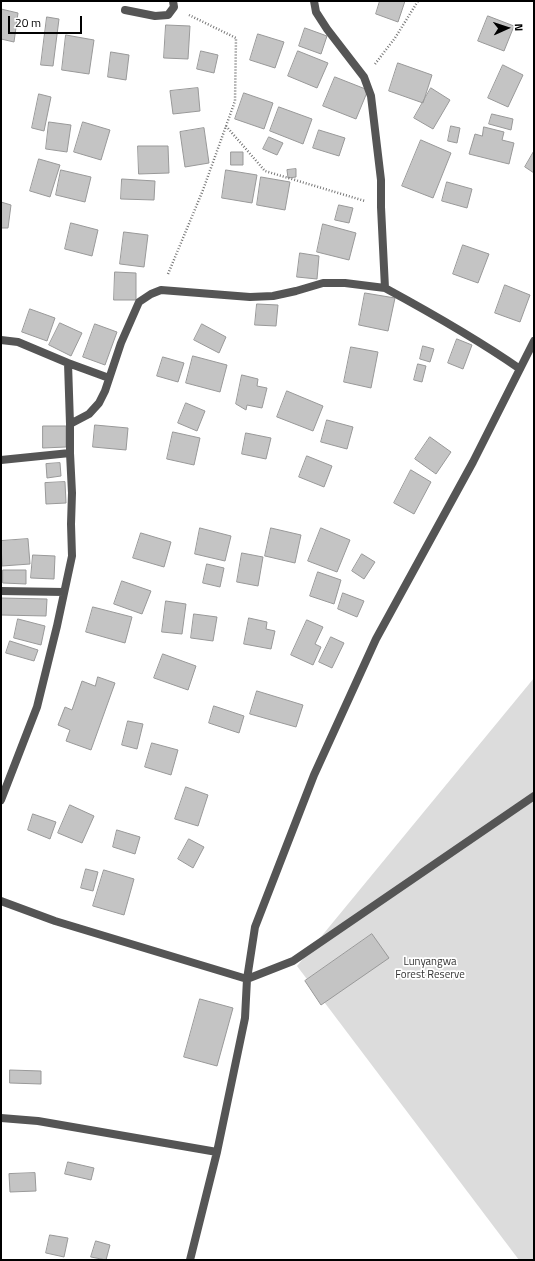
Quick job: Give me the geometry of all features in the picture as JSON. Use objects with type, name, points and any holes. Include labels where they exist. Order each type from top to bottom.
[{"type":"street","points":[[314,1],[316,12],[364,77],[371,96],[381,180],[385,288]]},
{"type":"street","points":[[125,10],[155,16],[168,15],[174,4]]},
{"type":"street","points":[[70,424],[89,414],[99,403],[105,391],[121,343],[139,302],[161,290],[250,297],[296,291],[323,283],[345,283],[385,288],[492,349],[520,369]]},
{"type":"street","points":[[1,340],[18,342],[109,378]]},
{"type":"street","points":[[190,1260],[217,1152],[245,1018],[247,979],[255,927],[314,775],[376,639],[473,462],[534,341]]},
{"type":"street","points":[[1,800],[3,789],[37,706],[57,626],[72,556],[72,493],[68,363]]},
{"type":"street","points":[[1,460],[70,453]]},
{"type":"street","points":[[1,591],[64,592]]},
{"type":"street","points":[[1,901],[55,921],[247,979],[293,961],[534,796]]},
{"type":"street","points":[[1,1118],[38,1121],[217,1152]]},
{"type":"path","points":[[364,77],[394,38],[418,1]]},
{"type":"path","points":[[161,290],[203,190],[235,101],[236,38],[174,4]]},
{"type":"path","points":[[226,126],[265,171],[344,194],[381,207]]},
{"type":"green space","name":"Lunyangwa Forest Reserve","points":[[534,678],[534,1260],[519,1260],[297,966]]},
{"type":"building","points":[[380,1],[405,1],[398,22],[376,14]]},
{"type":"building","points":[[1,9],[18,13],[14,42],[1,39]]},
{"type":"building","points":[[488,16],[514,26],[504,51],[478,41]]},
{"type":"building","points":[[47,17],[59,19],[53,66],[41,65]]},
{"type":"building","points":[[166,25],[190,26],[188,59],[164,58]]},
{"type":"building","points":[[305,28],[327,36],[321,54],[299,46]]},
{"type":"building","points":[[258,34],[284,42],[275,68],[250,60]]},
{"type":"building","points":[[66,35],[94,40],[89,74],[62,70]]},
{"type":"building","points":[[201,51],[218,55],[214,73],[197,69]]},
{"type":"building","points":[[298,51],[328,63],[317,88],[288,76]]},
{"type":"building","points":[[111,52],[129,55],[126,80],[108,77]]},
{"type":"building","points":[[398,63],[432,75],[423,103],[389,91]]},
{"type":"building","points":[[503,65],[523,75],[508,107],[488,98]]},
{"type":"building","points":[[335,77],[368,90],[356,119],[323,106]]},
{"type":"building","points":[[198,88],[200,111],[173,114],[170,91]]},
{"type":"building","points":[[431,88],[450,100],[433,129],[414,118]]},
{"type":"building","points":[[244,93],[273,103],[264,129],[235,119]]},
{"type":"building","points":[[39,94],[51,97],[44,131],[32,128]]},
{"type":"building","points":[[279,107],[312,119],[303,144],[270,131]]},
{"type":"building","points":[[492,114],[513,119],[511,130],[489,124]]},
{"type":"building","points":[[49,122],[71,125],[67,152],[46,149]]},
{"type":"building","points":[[83,122],[110,130],[101,160],[74,152]]},
{"type":"building","points":[[451,126],[460,128],[457,143],[448,141]]},
{"type":"building","points":[[484,127],[504,132],[502,140],[514,143],[509,164],[469,154],[475,134],[482,136]]},
{"type":"building","points":[[204,128],[209,163],[185,167],[180,132]]},
{"type":"building","points":[[319,130],[345,138],[339,156],[313,148]]},
{"type":"building","points":[[269,137],[283,143],[277,155],[263,149]]},
{"type":"building","points":[[421,140],[451,153],[433,198],[402,186]]},
{"type":"building","points":[[138,146],[168,146],[169,173],[139,174]]},
{"type":"building","points":[[534,151],[534,173],[525,167]]},
{"type":"building","points":[[231,152],[243,152],[243,165],[231,165]]},
{"type":"building","points":[[39,159],[60,165],[50,197],[30,191]]},
{"type":"building","points":[[296,169],[296,177],[288,178],[287,170]]},
{"type":"building","points":[[61,170],[91,177],[85,202],[56,195]]},
{"type":"building","points":[[226,170],[257,175],[252,203],[222,198]]},
{"type":"building","points":[[261,177],[290,182],[285,210],[257,205]]},
{"type":"building","points":[[122,179],[155,181],[154,200],[121,199]]},
{"type":"building","points":[[447,182],[472,189],[467,208],[442,201]]},
{"type":"building","points":[[1,202],[11,205],[8,228],[1,228]]},
{"type":"building","points":[[339,205],[353,208],[349,223],[335,220]]},
{"type":"building","points":[[71,223],[98,230],[92,256],[65,249]]},
{"type":"building","points":[[323,224],[356,233],[349,260],[317,252]]},
{"type":"building","points":[[124,232],[148,235],[144,267],[120,264]]},
{"type":"building","points":[[463,245],[489,254],[478,283],[453,274]]},
{"type":"building","points":[[300,253],[319,256],[317,279],[297,277]]},
{"type":"building","points":[[115,272],[136,273],[136,300],[114,300]]},
{"type":"building","points":[[505,285],[530,295],[520,322],[495,313]]},
{"type":"building","points":[[365,293],[395,298],[388,331],[359,325]]},
{"type":"building","points":[[257,304],[278,305],[276,326],[255,325]]},
{"type":"building","points":[[30,309],[55,318],[47,341],[22,332]]},
{"type":"building","points":[[60,323],[82,333],[71,356],[49,345]]},
{"type":"building","points":[[95,324],[117,332],[105,365],[83,357]]},
{"type":"building","points":[[202,324],[226,337],[219,353],[194,340]]},
{"type":"building","points":[[457,339],[472,345],[463,369],[448,363]]},
{"type":"building","points":[[423,346],[434,349],[430,362],[420,359]]},
{"type":"building","points":[[351,347],[378,352],[371,388],[344,382]]},
{"type":"building","points":[[193,356],[227,365],[220,392],[186,383]]},
{"type":"building","points":[[163,357],[184,363],[178,382],[157,376]]},
{"type":"building","points":[[418,364],[426,366],[422,382],[414,380]]},
{"type":"building","points":[[242,375],[258,379],[257,386],[267,388],[262,408],[247,405],[246,410],[236,404]]},
{"type":"building","points":[[287,391],[323,406],[313,431],[277,417]]},
{"type":"building","points":[[186,403],[205,411],[197,431],[178,423]]},
{"type":"building","points":[[327,420],[353,427],[347,449],[321,442]]},
{"type":"building","points":[[95,425],[128,428],[126,450],[93,447]]},
{"type":"building","points":[[43,426],[66,426],[66,447],[43,448]]},
{"type":"building","points":[[173,432],[200,438],[194,465],[167,459]]},
{"type":"building","points":[[246,433],[271,438],[266,459],[242,454]]},
{"type":"building","points":[[430,437],[451,452],[436,474],[415,459]]},
{"type":"building","points":[[307,456],[332,466],[324,487],[299,477]]},
{"type":"building","points":[[60,463],[61,476],[47,478],[46,464]]},
{"type":"building","points":[[411,470],[431,482],[414,514],[394,503]]},
{"type":"building","points":[[65,482],[66,503],[46,504],[45,483]]},
{"type":"building","points":[[200,528],[231,536],[225,561],[195,554]]},
{"type":"building","points":[[271,528],[301,535],[295,563],[265,556]]},
{"type":"building","points":[[321,528],[350,540],[337,572],[308,561]]},
{"type":"building","points":[[141,533],[171,542],[164,567],[133,558]]},
{"type":"building","points":[[28,539],[30,564],[2,566],[1,541]]},
{"type":"building","points":[[242,553],[263,557],[258,586],[237,582]]},
{"type":"building","points":[[362,554],[375,562],[364,579],[352,571]]},
{"type":"building","points":[[33,555],[55,556],[54,579],[31,578]]},
{"type":"building","points":[[207,564],[224,568],[220,587],[203,583]]},
{"type":"building","points":[[3,570],[26,570],[26,584],[3,583]]},
{"type":"building","points":[[318,572],[341,580],[334,604],[310,596]]},
{"type":"building","points":[[122,581],[151,591],[142,614],[114,604]]},
{"type":"building","points":[[343,593],[364,601],[357,617],[338,609]]},
{"type":"building","points":[[1,598],[47,599],[46,616],[1,615]]},
{"type":"building","points":[[166,601],[186,604],[182,634],[162,632]]},
{"type":"building","points":[[93,607],[132,617],[125,643],[86,632]]},
{"type":"building","points":[[194,614],[217,617],[213,641],[191,638]]},
{"type":"building","points":[[249,618],[267,622],[266,629],[275,631],[271,649],[244,644]]},
{"type":"building","points":[[18,619],[45,626],[41,645],[14,638]]},
{"type":"building","points":[[307,620],[323,627],[315,644],[321,647],[313,665],[291,655]]},
{"type":"building","points":[[331,637],[344,643],[332,668],[319,662]]},
{"type":"building","points":[[10,641],[38,650],[34,661],[6,653]]},
{"type":"building","points":[[163,654],[196,666],[188,690],[154,678]]},
{"type":"building","points":[[98,677],[115,683],[91,750],[66,741],[70,730],[58,725],[65,707],[72,710],[82,681],[95,686]]},
{"type":"building","points":[[257,691],[303,705],[296,727],[250,714]]},
{"type":"building","points":[[214,706],[244,716],[239,733],[209,723]]},
{"type":"building","points":[[128,721],[143,724],[137,749],[122,745]]},
{"type":"building","points":[[152,743],[178,750],[171,775],[145,767]]},
{"type":"building","points":[[186,787],[208,795],[198,826],[175,819]]},
{"type":"building","points":[[70,805],[94,816],[82,843],[58,833]]},
{"type":"building","points":[[33,814],[56,822],[50,839],[28,830]]},
{"type":"building","points":[[117,830],[140,837],[135,854],[113,847]]},
{"type":"building","points":[[189,839],[204,847],[193,868],[178,859]]},
{"type":"building","points":[[86,869],[98,872],[93,891],[81,888]]},
{"type":"building","points":[[104,870],[134,879],[124,915],[93,906]]},
{"type":"building","points":[[372,934],[389,958],[321,1005],[305,981]]},
{"type":"building","points":[[200,999],[233,1008],[217,1066],[184,1057]]},
{"type":"building","points":[[10,1070],[41,1071],[41,1084],[10,1083]]},
{"type":"building","points":[[68,1162],[94,1168],[91,1180],[65,1174]]},
{"type":"building","points":[[35,1173],[36,1191],[10,1192],[9,1174]]},
{"type":"building","points":[[50,1235],[68,1238],[64,1257],[46,1253]]},
{"type":"building","points":[[96,1241],[110,1245],[106,1260],[91,1257]]}]
